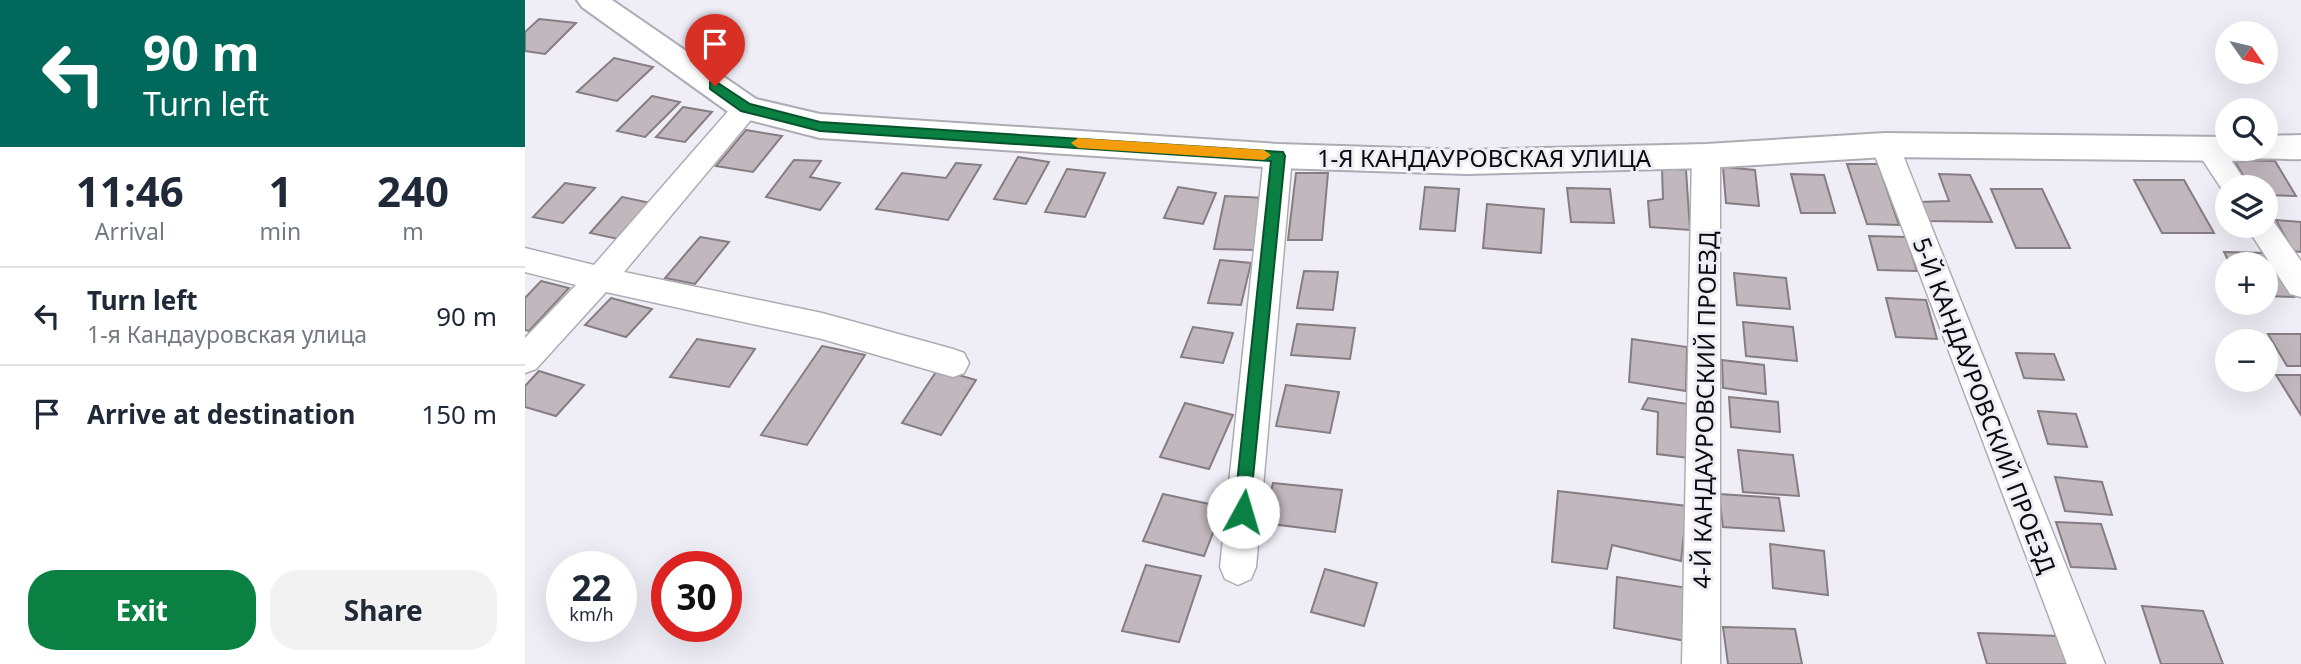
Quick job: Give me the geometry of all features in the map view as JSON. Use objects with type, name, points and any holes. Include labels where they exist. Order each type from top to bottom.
[{"type":"street","name":"1-Я КАНДАУРОВСКАЯ УЛИЦА","points":[[592,0],[746,108],[820,127],[1278,156],[1467,162],[1706,156],[1885,145],[2215,150]]},
{"type":"street","points":[[525,359],[600,279],[746,108]]},
{"type":"street","name":"5-Й КАНДАУРОВСКИЙ ПРОЕЗД","points":[[1885,145],[2086,664]]},
{"type":"street","points":[[2278,148],[2301,147]]},
{"type":"street","points":[[2210,150],[2227,175]]},
{"type":"street","points":[[1238,567],[1278,156]]},
{"type":"street","name":"4-Й КАНДАУРОВСКИЙ ПРОЕЗД","points":[[1701,664],[1706,156]]},
{"type":"street","points":[[2269,238],[2301,285]]},
{"type":"street","points":[[525,260],[600,279],[822,326],[953,363]]},
{"type":"building","points":[[539,19],[576,23],[545,54],[525,51],[525,32]]},
{"type":"building","points":[[614,58],[653,67],[617,101],[577,92]]},
{"type":"building","points":[[652,96],[680,102],[645,137],[617,131]]},
{"type":"building","points":[[683,107],[712,112],[685,142],[656,137]]},
{"type":"building","points":[[746,130],[782,136],[753,172],[716,166]]},
{"type":"building","points":[[1018,157],[1049,162],[1026,204],[994,199]]},
{"type":"building","points":[[794,160],[821,161],[810,177],[840,183],[820,210],[766,197]]},
{"type":"building","points":[[2235,161],[2275,161],[2296,196],[2278,195],[2278,175],[2243,175]]},
{"type":"building","points":[[956,163],[981,165],[948,220],[876,209],[902,173],[946,178]]},
{"type":"building","points":[[1847,164],[1878,164],[1899,225],[1867,224]]},
{"type":"building","points":[[1723,167],[1755,170],[1759,206],[1726,203]]},
{"type":"building","points":[[1662,168],[1686,170],[1690,230],[1650,227],[1648,201],[1663,199]]},
{"type":"building","points":[[1067,169],[1105,173],[1085,217],[1045,212]]},
{"type":"building","points":[[1296,173],[1328,173],[1322,240],[1288,240]]},
{"type":"building","points":[[1791,174],[1824,175],[1835,213],[1801,213]]},
{"type":"building","points":[[1939,174],[1970,175],[1992,222],[1929,221],[1920,202],[1949,201]]},
{"type":"building","points":[[2134,180],[2184,180],[2214,233],[2162,233]]},
{"type":"building","points":[[565,183],[595,188],[563,223],[533,217]]},
{"type":"building","points":[[1178,187],[1216,193],[1203,224],[1164,218]]},
{"type":"building","points":[[1425,187],[1459,189],[1455,231],[1420,229]]},
{"type":"building","points":[[1567,188],[1610,189],[1614,223],[1571,222]]},
{"type":"building","points":[[1991,189],[2042,189],[2070,248],[2016,248]]},
{"type":"building","points":[[1225,196],[1265,198],[1255,250],[1214,249]]},
{"type":"building","points":[[622,197],[651,203],[618,239],[590,233]]},
{"type":"building","points":[[1487,204],[1544,209],[1541,253],[1483,248]]},
{"type":"building","points":[[2278,220],[2301,222],[2301,252],[2293,251]]},
{"type":"building","points":[[1869,236],[1906,237],[1917,271],[1878,270]]},
{"type":"building","points":[[700,237],[729,242],[695,284],[665,278]]},
{"type":"building","points":[[1220,260],[1251,263],[1241,305],[1208,303]]},
{"type":"building","points":[[2278,270],[2294,297],[2278,296]]},
{"type":"building","points":[[1304,271],[1338,272],[1333,310],[1297,308]]},
{"type":"building","points":[[1734,273],[1786,278],[1790,309],[1737,305]]},
{"type":"building","points":[[541,281],[569,288],[529,331],[525,330],[525,298]]},
{"type":"building","points":[[611,298],[652,309],[626,337],[585,325]]},
{"type":"building","points":[[1886,298],[1926,300],[1937,339],[1896,337]]},
{"type":"building","points":[[1743,322],[1793,327],[1797,361],[1746,356]]},
{"type":"building","points":[[1297,324],[1355,328],[1350,359],[1291,355]]},
{"type":"building","points":[[1193,327],[1233,333],[1223,363],[1181,357]]},
{"type":"building","points":[[2278,334],[2301,334],[2301,366],[2287,366],[2278,351]]},
{"type":"building","points":[[697,339],[755,349],[729,387],[670,377]]},
{"type":"building","points":[[1632,339],[1687,347],[1686,391],[1629,382]]},
{"type":"building","points":[[822,346],[865,355],[807,445],[761,435]]},
{"type":"building","points":[[2016,353],[2054,354],[2064,380],[2024,378]]},
{"type":"building","points":[[1722,360],[1764,365],[1766,394],[1723,388]]},
{"type":"building","points":[[938,369],[976,380],[941,435],[902,423]]},
{"type":"building","points":[[539,371],[584,385],[556,416],[525,407],[525,386]]},
{"type":"building","points":[[2278,375],[2301,375],[2301,415],[2278,378]]},
{"type":"building","points":[[1286,385],[1339,392],[1330,433],[1276,426]]},
{"type":"building","points":[[1729,397],[1778,402],[1780,432],[1731,427]]},
{"type":"building","points":[[1648,398],[1688,404],[1690,458],[1657,454],[1658,412],[1642,409]]},
{"type":"building","points":[[1185,403],[1233,415],[1209,469],[1160,457]]},
{"type":"building","points":[[2038,411],[2076,414],[2087,447],[2048,444]]},
{"type":"building","points":[[1738,450],[1793,455],[1799,496],[1743,492]]},
{"type":"building","points":[[2055,477],[2102,482],[2112,515],[2065,511]]},
{"type":"building","points":[[1273,483],[1342,490],[1335,532],[1263,523]]},
{"type":"building","points":[[1558,491],[1687,506],[1681,561],[1612,545],[1607,569],[1552,562]]},
{"type":"building","points":[[1163,494],[1223,507],[1204,556],[1143,541]]},
{"type":"building","points":[[1719,494],[1779,498],[1784,531],[1723,527]]},
{"type":"building","points":[[2056,522],[2101,524],[2116,569],[2071,567]]},
{"type":"building","points":[[1770,544],[1824,551],[1828,595],[1773,588]]},
{"type":"building","points":[[1146,565],[1201,576],[1179,642],[1122,631]]},
{"type":"building","points":[[1325,569],[1377,583],[1364,626],[1311,612]]},
{"type":"building","points":[[1617,577],[1688,588],[1686,641],[1614,628]]},
{"type":"building","points":[[2142,606],[2203,611],[2223,664],[2161,664]]},
{"type":"building","points":[[1723,627],[1795,629],[1802,664],[1728,664]]},
{"type":"building","points":[[1978,633],[2058,636],[2067,664],[1987,664]]},
{"type":"slow traffic","points":[[1078,143],[1264,155]]},
{"type":"route","points":[[715,86],[746,108],[820,127],[1278,156],[1243,512]]}]
